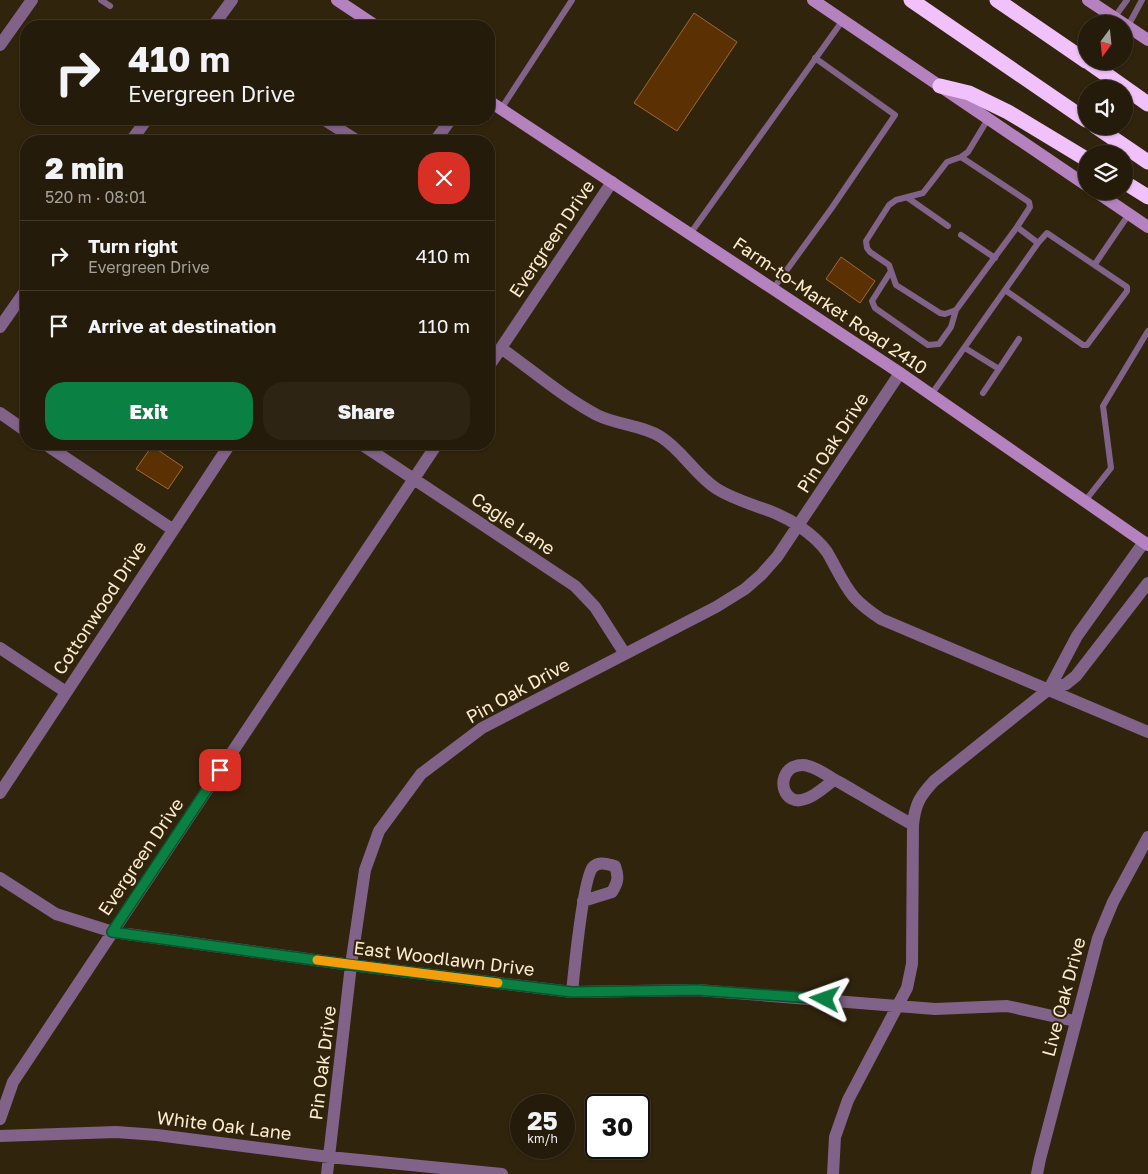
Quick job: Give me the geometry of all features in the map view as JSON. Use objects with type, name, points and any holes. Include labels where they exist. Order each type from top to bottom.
[{"type":"highway","points":[[911,0],[1078,115]]},
{"type":"highway","points":[[997,0],[1078,56]]},
{"type":"highway","points":[[1099,70],[1148,104]]},
{"type":"highway","points":[[940,86],[969,93],[1008,112],[1078,154]]},
{"type":"highway","points":[[1108,135],[1148,162]]},
{"type":"highway","points":[[1133,188],[1148,197]]},
{"type":"main road","points":[[337,0],[367,20]]},
{"type":"main road","points":[[813,0],[1078,180]]},
{"type":"main road","points":[[1088,0],[1110,15]]},
{"type":"main road","points":[[1133,30],[1148,40]]},
{"type":"main road","name":"Farm-to-Market Road 2410","points":[[495,105],[900,373],[1146,544]]},
{"type":"main road","points":[[1108,200],[1148,227]]},
{"type":"street","points":[[0,45],[32,0]]},
{"type":"street","points":[[217,20],[232,0]]},
{"type":"street","points":[[333,125],[348,135]]},
{"type":"street","name":"Evergreen Drive","points":[[495,357],[612,182]]},
{"type":"street","points":[[1,324],[20,298]]},
{"type":"street","points":[[501,348],[599,416],[620,424],[644,429],[661,437],[674,447],[698,473],[730,496],[780,514],[799,526],[810,534],[826,551],[854,598],[881,619],[1148,732]]},
{"type":"street","name":"Pin Oak Drive","points":[[327,1174],[351,965],[365,870],[380,831],[421,774],[482,728],[716,607],[745,589],[761,575],[777,557],[799,526],[900,373]]},
{"type":"street","points":[[0,413],[20,427]]},
{"type":"street","points":[[54,450],[172,530]]},
{"type":"street","name":"Cottonwood Drive","points":[[0,793],[226,450]]},
{"type":"street","name":"Cagle Lane","points":[[370,450],[575,586],[595,607],[625,654]]},
{"type":"street","name":"Evergreen Drive","points":[[0,1118],[13,1082],[433,450]]},
{"type":"street","points":[[1049,690],[1077,636],[1146,544]]},
{"type":"street","points":[[833,1174],[835,1137],[848,1100],[907,988],[912,964],[914,809],[921,794],[934,781],[1049,690],[1066,684],[1076,676],[1148,583]]},
{"type":"street","points":[[0,648],[66,692]]},
{"type":"street","points":[[834,780],[913,825]]},
{"type":"street","name":"Live Oak Drive","points":[[1038,1174],[1040,1159],[1075,1021],[1098,938],[1113,902],[1148,837]]},
{"type":"street","name":"East Woodlawn Drive","points":[[0,878],[56,914],[112,932],[351,965],[572,992],[697,990],[942,1009],[1007,1006],[1075,1021]]},
{"type":"street","points":[[572,992],[584,901]]},
{"type":"street","name":"White Oak Lane","points":[[0,1136],[116,1132],[157,1135],[329,1157],[502,1174]]},
{"type":"lane","points":[[101,0],[110,6]]},
{"type":"lane","points":[[501,109],[570,2],[561,0]]},
{"type":"lane","points":[[1116,15],[1127,0]]},
{"type":"lane","points":[[1133,17],[1142,0]]},
{"type":"lane","points":[[690,234],[843,20]]},
{"type":"lane","points":[[773,289],[831,209],[895,115],[815,58]]},
{"type":"lane","points":[[956,310],[945,314],[940,313],[896,284],[887,263],[870,252],[866,241],[892,202],[923,193],[944,164],[968,152],[988,119]]},
{"type":"lane","points":[[891,271],[872,301],[874,308],[928,345],[939,344],[951,327],[956,310],[1029,211],[1029,202],[961,157]]},
{"type":"lane","points":[[908,198],[948,226]]},
{"type":"lane","points":[[1095,264],[1129,214]]},
{"type":"lane","points":[[1017,227],[1038,243]]},
{"type":"lane","points":[[931,395],[1038,243],[1046,233],[1128,287],[1087,345],[1083,345],[1005,290]]},
{"type":"lane","points":[[961,235],[995,258]]},
{"type":"lane","points":[[1085,501],[1111,468],[1103,406],[1148,331]]},
{"type":"lane","points":[[983,393],[1019,339]]},
{"type":"lane","points":[[965,348],[998,369]]},
{"type":"building","points":[[694,13],[737,42],[677,131],[634,103]]},
{"type":"building","points":[[841,257],[875,281],[860,303],[826,279]]},
{"type":"building","points":[[149,450],[158,450],[183,467],[168,489],[136,469]]},
{"type":"slow traffic","points":[[317,960],[498,983]]},
{"type":"route","points":[[220,770],[112,932],[351,965],[572,992],[697,990],[825,999]]}]
